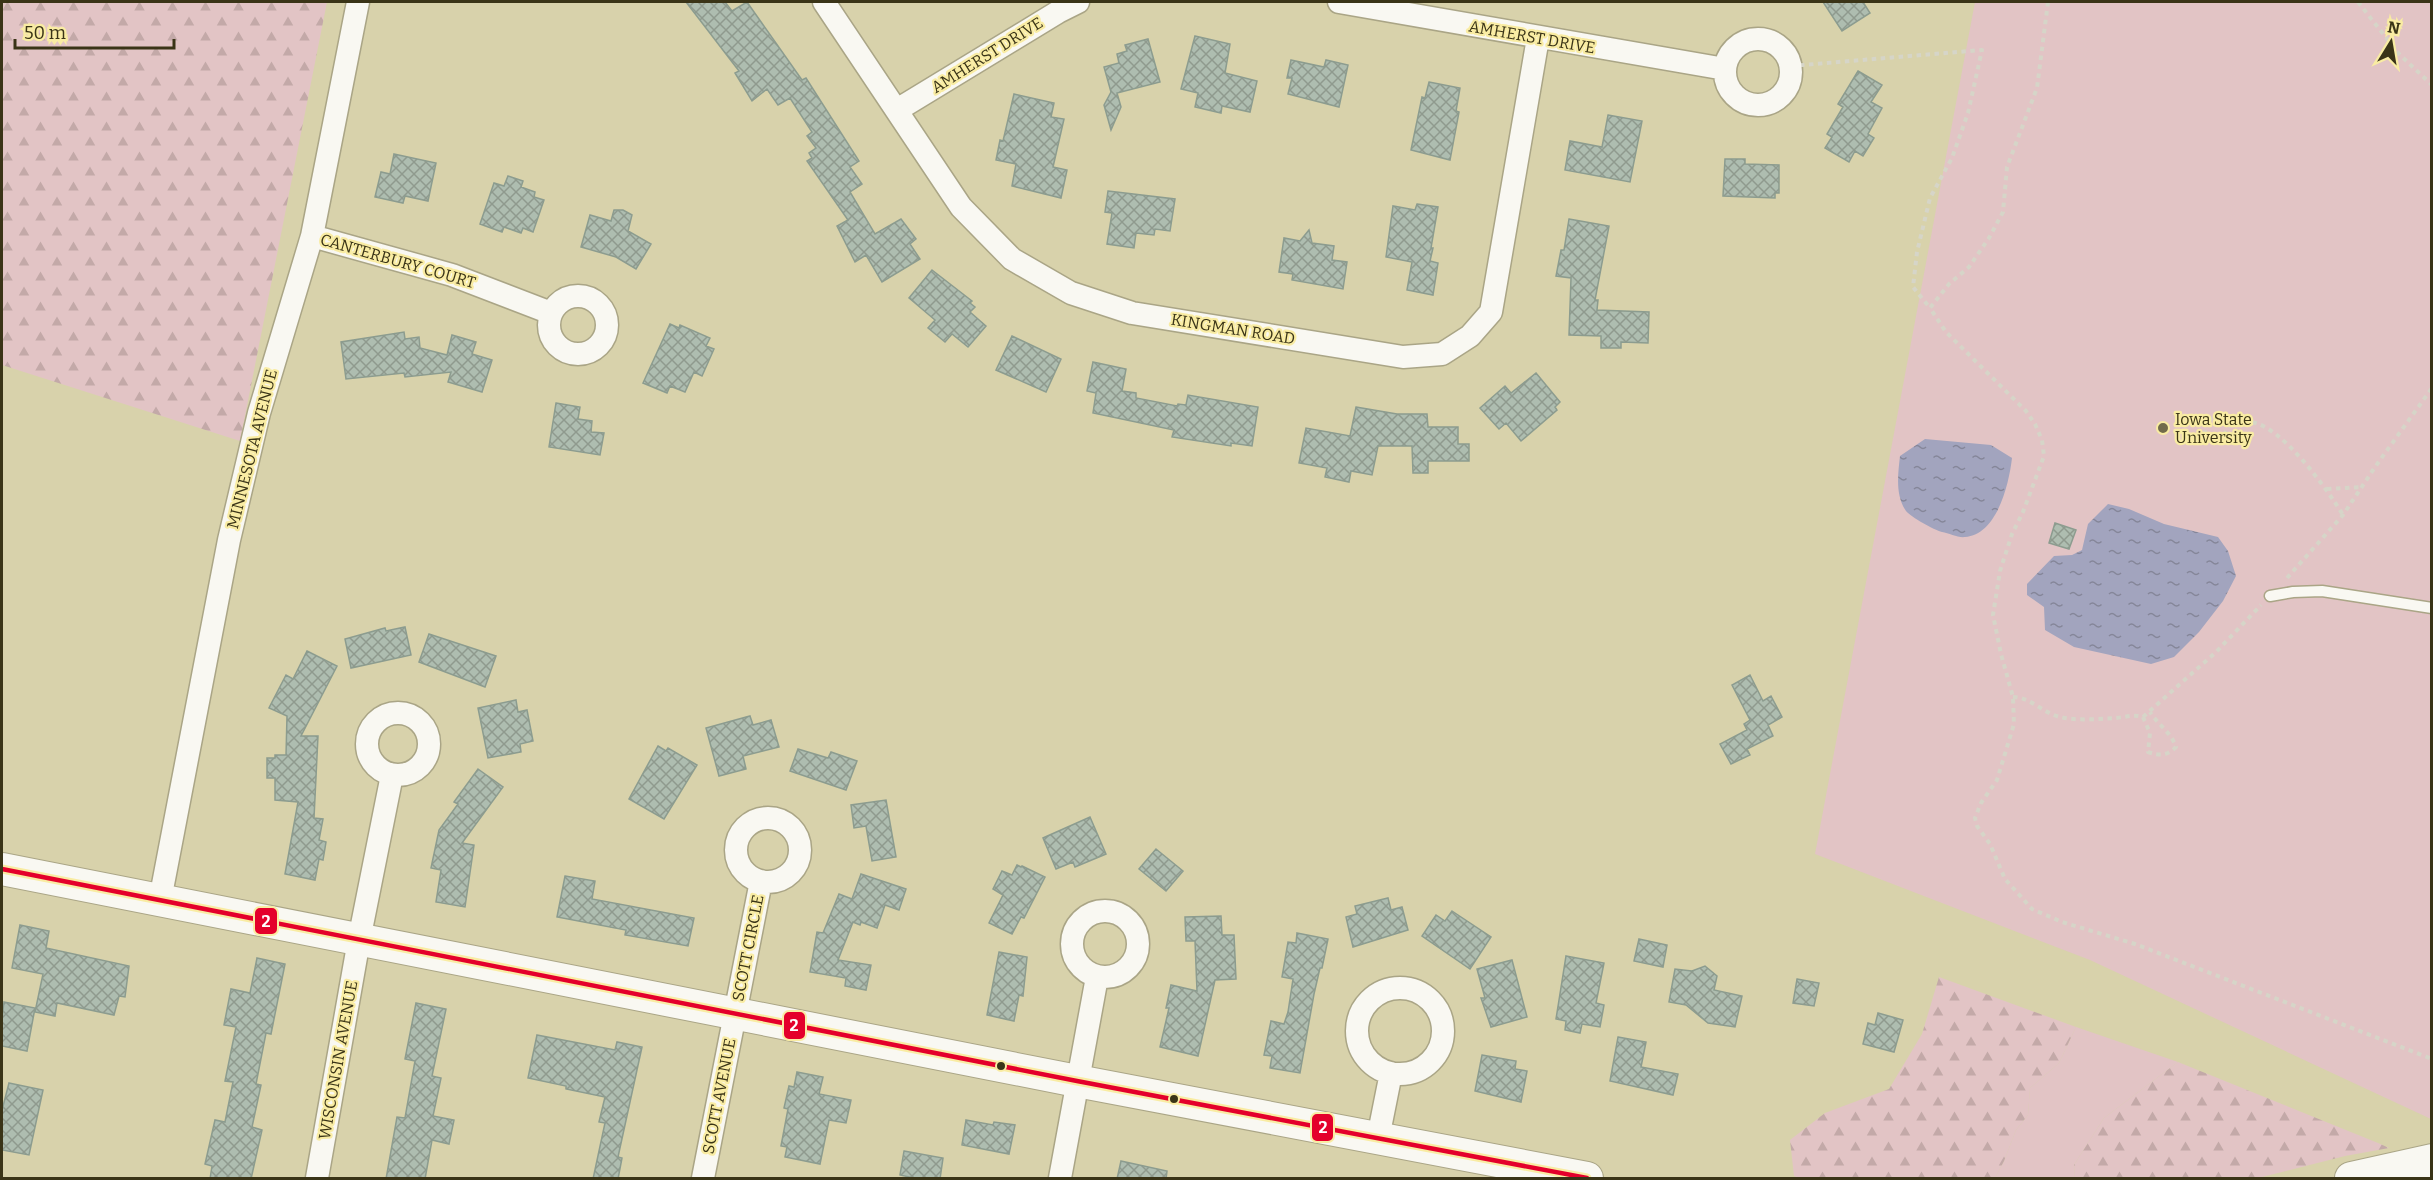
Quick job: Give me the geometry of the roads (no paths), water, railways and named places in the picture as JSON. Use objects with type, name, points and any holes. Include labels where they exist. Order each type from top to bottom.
[{"type":"main road","points":[[2,869],[1587,1179]]},
{"type":"main road","points":[[2351,1179],[2432,1160]]},
{"type":"street","name":"MINNESOTA AVENUE","points":[[160,900],[229,540],[260,413],[312,236],[358,2]]},
{"type":"street","name":"KINGMAN ROAD","points":[[824,2],[961,207],[1012,259],[1071,294],[1132,313],[1403,357],[1442,354],[1470,336],[1491,312],[1538,38]]},
{"type":"street","name":"AMHERST DRIVE","points":[[897,110],[1078,2]]},
{"type":"street","name":"AMHERST DRIVE","points":[[1339,2],[1725,69]]},
{"type":"street","points":[[1751,39],[1761,39],[1781,48],[1791,66],[1791,77],[1787,88],[1771,103],[1748,104],[1738,99],[1730,91],[1725,69],[1733,50],[1751,39]]},
{"type":"street","name":"CANTERBURY COURT","points":[[312,236],[452,274],[551,313]]},
{"type":"street","name":"WISCONSIN AVENUE","points":[[316,1179],[359,940],[392,775]]},
{"type":"street","name":"SCOTT CIRCLE","points":[[734,1014],[761,881]]},
{"type":"street","points":[[1060,1179],[1096,977]]},
{"type":"street","name":"SCOTT AVENUE","points":[[703,1179],[734,1014]]},
{"type":"street","points":[[1378,1138],[1391,1073]]},
{"type":"lane","points":[[2270,596],[2322,591],[2432,608]]},
{"type":"water","points":[[1925,439],[1991,445],[2012,458],[2008,481],[1999,506],[1993,518],[1976,534],[1962,537],[1938,531],[1906,511],[1900,498],[1898,484],[1900,456]]},
{"type":"water","points":[[2108,504],[2129,509],[2164,524],[2218,537],[2228,551],[2236,576],[2223,601],[2199,632],[2174,657],[2151,664],[2074,647],[2045,630],[2044,607],[2027,595],[2027,584],[2054,556],[2072,555],[2082,550],[2088,524]]},
{"type":"place","name":"Iowa State University","points":[[2163,428]]}]
